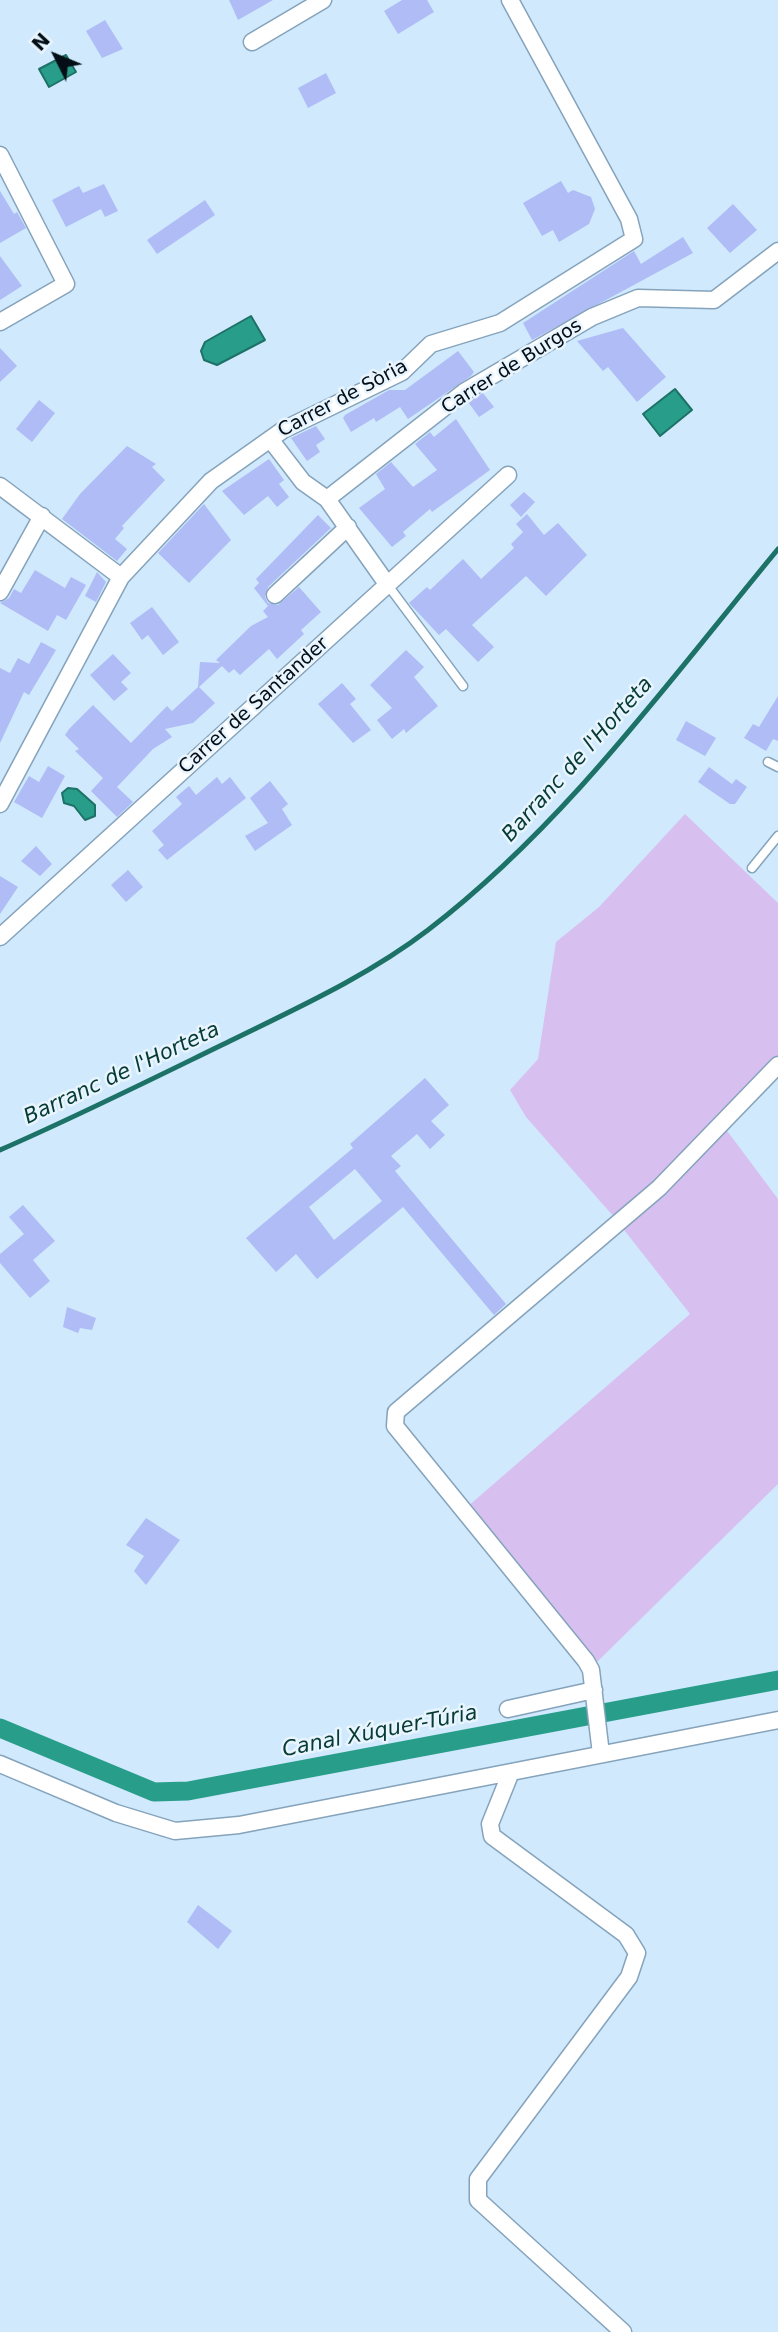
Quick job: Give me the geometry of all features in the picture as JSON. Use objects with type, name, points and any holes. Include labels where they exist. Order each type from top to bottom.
[{"type":"street","points":[[252,42],[323,0]]},
{"type":"street","name":"Carrer de Sòria","points":[[0,804],[121,577],[211,481],[298,421],[402,372],[431,344],[500,323],[634,239],[629,219],[510,0]]},
{"type":"street","points":[[0,155],[66,284],[0,322]]},
{"type":"street","name":"Carrer de Burgos","points":[[327,499],[464,392],[592,317],[638,298],[715,300],[778,251]]},
{"type":"street","points":[[270,439],[303,482],[327,499],[387,584]]},
{"type":"street","name":"Carrer de Santander","points":[[0,937],[508,475]]},
{"type":"street","points":[[0,486],[121,577]]},
{"type":"street","points":[[0,592],[42,516]]},
{"type":"street","points":[[275,595],[348,527]]},
{"type":"street","points":[[601,1754],[591,1670],[586,1661],[396,1426],[396,1412],[659,1188],[778,1065]]},
{"type":"street","points":[[508,1709],[594,1693]]},
{"type":"street","points":[[0,1764],[116,1813],[175,1830],[239,1825],[778,1720]]},
{"type":"street","points":[[511,1772],[490,1824],[492,1836],[626,1935],[637,1953],[629,1977],[478,2179],[478,2200],[622,2332]]},
{"type":"lane","points":[[387,584],[463,685]]},
{"type":"lane","points":[[768,762],[778,767]]},
{"type":"lane","points":[[752,868],[778,836]]},
{"type":"shaded area","points":[[66,55],[76,72],[49,87],[39,69]]},
{"type":"shaded area","points":[[251,316],[265,340],[217,365],[204,360],[201,351],[205,342]]},
{"type":"shaded area","points":[[675,389],[692,410],[660,436],[643,414]]},
{"type":"shaded area","points":[[68,788],[77,789],[95,805],[95,816],[85,820],[74,806],[64,803],[62,793]]},
{"type":"shaded area","points":[[685,814],[778,903],[778,1057],[655,1183],[614,1217],[526,1117],[510,1090],[538,1059],[556,942],[599,907]]},
{"type":"shaded area","points":[[725,1128],[778,1199],[778,1484],[597,1662],[467,1507],[690,1314],[621,1226]]},
{"type":"building","points":[[229,0],[273,0],[238,20]]},
{"type":"building","points":[[402,0],[427,0],[434,12],[398,34],[384,11]]},
{"type":"building","points":[[105,20],[123,49],[102,58],[86,31]]},
{"type":"building","points":[[326,73],[336,93],[308,108],[298,88]]},
{"type":"building","points":[[561,181],[568,193],[573,190],[591,197],[595,209],[589,224],[559,242],[553,230],[542,236],[523,203]]},
{"type":"building","points":[[104,184],[118,211],[105,217],[101,209],[66,227],[52,200],[79,186],[83,193]]},
{"type":"building","points":[[0,191],[26,228],[0,243]]},
{"type":"building","points":[[205,200],[215,215],[157,254],[147,240]]},
{"type":"building","points":[[733,204],[757,230],[730,253],[707,228]]},
{"type":"building","points":[[683,237],[693,253],[532,340],[523,323],[634,251],[641,264]]},
{"type":"building","points":[[0,256],[22,286],[0,300]]},
{"type":"building","points":[[623,328],[666,377],[637,402],[608,367],[603,371],[577,341]]},
{"type":"building","points":[[0,348],[17,366],[0,382]]},
{"type":"building","points":[[458,351],[474,372],[471,376],[408,419],[400,407],[376,422],[374,418],[351,432],[343,418],[345,415],[389,390],[405,390]]},
{"type":"building","points":[[483,393],[494,407],[479,417],[468,402]]},
{"type":"building","points":[[39,400],[55,413],[32,442],[16,429]]},
{"type":"building","points":[[456,419],[490,470],[432,512],[430,509],[403,532],[406,536],[392,547],[359,508],[385,489],[376,474],[391,462],[413,487],[437,470],[415,444],[430,432],[434,437]]},
{"type":"building","points":[[316,426],[325,439],[316,445],[320,452],[307,461],[291,438]]},
{"type":"building","points":[[127,446],[156,464],[152,467],[165,480],[122,526],[124,528],[115,539],[127,549],[117,561],[62,519],[80,494]]},
{"type":"building","points":[[269,459],[284,480],[279,484],[289,497],[277,507],[268,496],[244,515],[222,491]]},
{"type":"building","points":[[524,492],[535,502],[521,517],[510,505]]},
{"type":"building","points":[[204,504],[231,540],[189,583],[158,553]]},
{"type":"building","points":[[527,514],[544,535],[558,523],[587,555],[546,596],[526,576],[472,625],[494,647],[478,662],[446,629],[439,635],[409,603],[427,587],[430,590],[463,559],[481,579],[514,548],[511,544],[523,532],[516,524]]},
{"type":"building","points":[[318,515],[331,528],[268,587],[265,597],[268,603],[278,605],[299,587],[321,612],[301,630],[304,634],[277,659],[269,649],[240,675],[234,669],[229,673],[222,666],[199,687],[215,703],[193,723],[165,729],[172,737],[153,749],[117,787],[133,802],[117,817],[91,791],[103,778],[75,751],[79,749],[65,735],[93,705],[131,743],[167,706],[172,711],[198,687],[200,662],[220,663],[216,660],[251,626],[268,617],[263,611],[268,606],[254,588],[259,583],[256,579]]},
{"type":"building","points":[[35,570],[65,588],[71,577],[86,585],[66,620],[57,615],[48,631],[0,603],[9,598],[14,589],[21,593]]},
{"type":"building","points":[[97,572],[106,582],[96,602],[85,596]]},
{"type":"building","points":[[152,607],[179,642],[163,655],[148,635],[142,640],[130,623]]},
{"type":"building","points":[[41,642],[56,650],[29,695],[24,692],[0,743],[0,668],[10,673],[18,658],[29,664]]},
{"type":"building","points":[[406,650],[424,667],[414,677],[438,706],[406,733],[404,729],[392,739],[377,720],[392,708],[370,685]]},
{"type":"building","points":[[113,654],[131,673],[121,682],[128,689],[114,701],[90,675]]},
{"type":"building","points":[[342,683],[356,699],[350,704],[371,730],[353,743],[318,704]]},
{"type":"building","points":[[778,696],[778,741],[773,739],[766,751],[744,738],[753,724],[759,727]]},
{"type":"building","points":[[686,721],[716,738],[705,756],[676,740]]},
{"type":"building","points":[[48,766],[65,776],[42,818],[14,802],[29,776],[39,782]]},
{"type":"building","points":[[709,767],[732,784],[736,779],[747,787],[735,804],[730,804],[698,782]]},
{"type":"building","points":[[217,777],[222,784],[230,777],[246,798],[167,860],[158,850],[164,845],[152,831],[182,804],[176,797],[189,786],[196,795]]},
{"type":"building","points":[[270,781],[288,804],[282,809],[292,825],[255,851],[245,836],[268,823],[250,798]]},
{"type":"building","points":[[36,846],[52,864],[40,876],[21,861]]},
{"type":"building","points":[[128,870],[143,887],[126,902],[111,885]]},
{"type":"building","points":[[0,876],[18,887],[0,914]]},
{"type":"building","points":[[425,1078],[449,1105],[431,1121],[445,1135],[430,1149],[417,1134],[391,1156],[401,1166],[395,1171],[506,1304],[494,1315],[403,1207],[317,1279],[296,1254],[276,1272],[246,1238],[353,1148],[350,1144]],"holes":[[[355,1169],[382,1201],[334,1240],[309,1207]]]},
{"type":"building","points":[[23,1205],[55,1241],[33,1260],[50,1281],[30,1298],[0,1263],[0,1254],[24,1234],[9,1217]]},
{"type":"building","points":[[67,1307],[96,1318],[92,1330],[80,1328],[78,1333],[63,1327]]},
{"type":"building","points":[[146,1518],[180,1540],[146,1585],[134,1571],[144,1556],[126,1545]]},
{"type":"building","points":[[198,1905],[232,1931],[218,1949],[187,1922]]},
{"type":"waterway","name":"Barranc de l'Horteta","points":[[0,1150],[116,1097],[306,1004],[357,977],[428,930],[478,889],[570,798],[655,700],[778,549]]},
{"type":"waterway","name":"Canal Xúquer-Túria","points":[[0,1728],[154,1792],[188,1791],[778,1680]]}]
